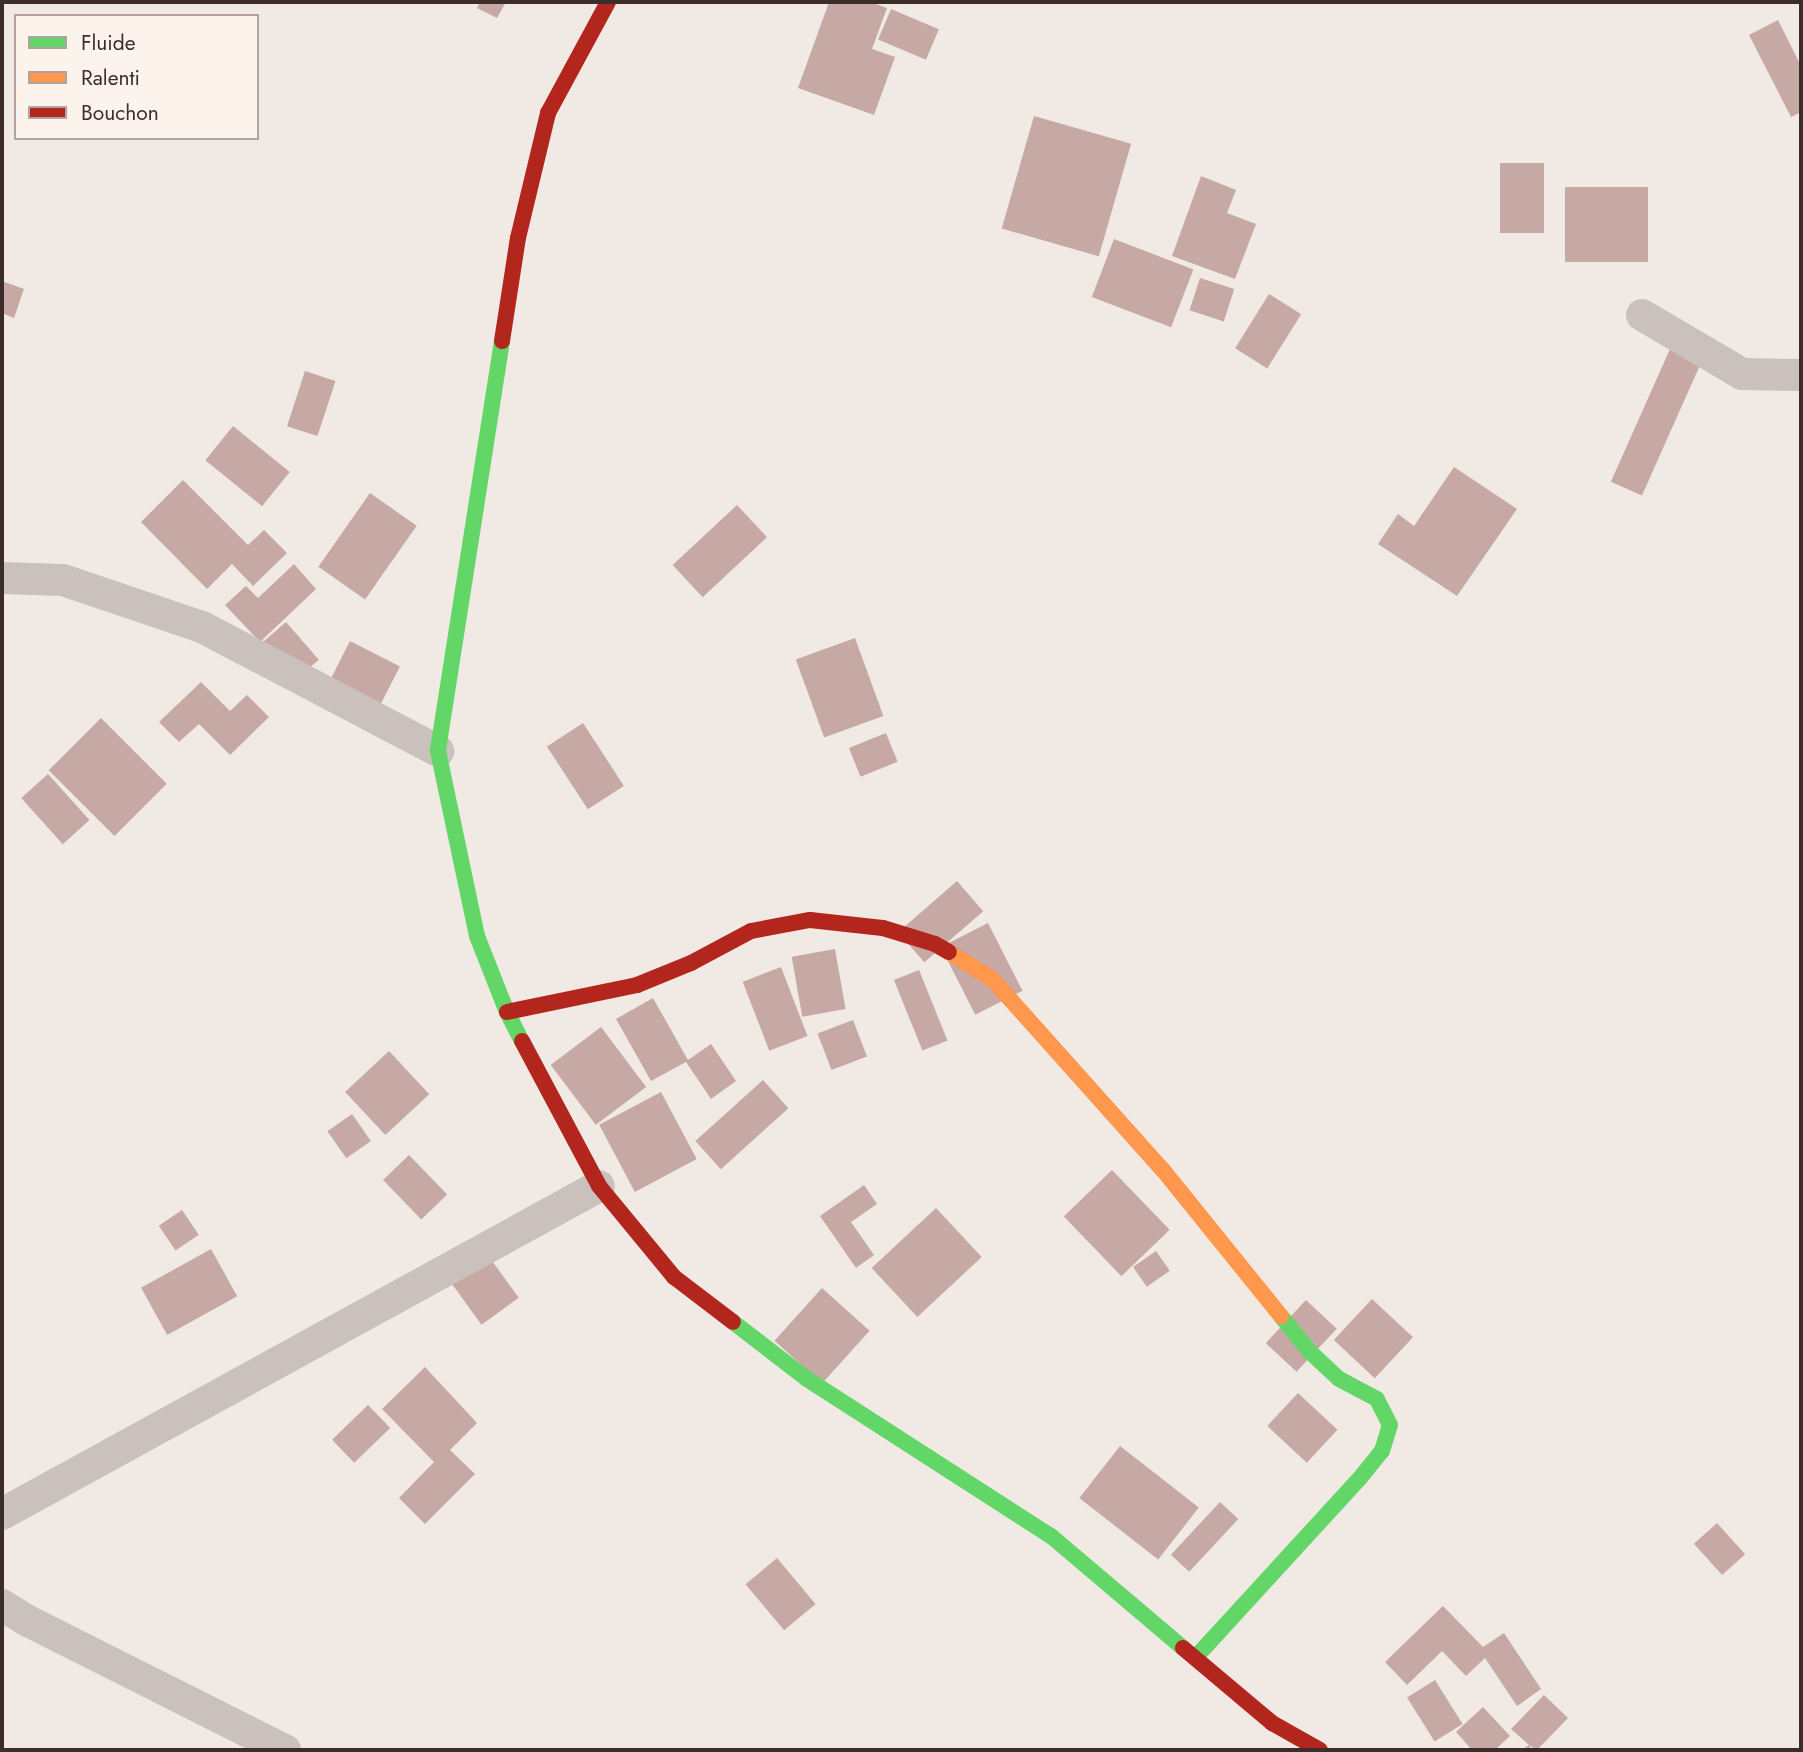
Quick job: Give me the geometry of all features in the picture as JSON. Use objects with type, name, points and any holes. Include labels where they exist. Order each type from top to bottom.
[{"type":"street","points":[[608,2],[548,113],[518,238],[438,751],[477,936],[507,1012],[598,1186],[674,1277],[807,1379],[1051,1536],[1272,1723],[1320,1750]]},
{"type":"street","points":[[1642,316],[1742,374],[1801,375]]},
{"type":"street","points":[[2,578],[63,580],[202,627],[438,751]]},
{"type":"street","points":[[507,1012],[637,985],[691,963],[751,931],[810,920],[883,928],[935,944],[992,979],[1163,1170],[1310,1352],[1339,1379],[1377,1399],[1390,1425],[1382,1451],[1367,1469],[1195,1658]]},
{"type":"street","points":[[2,1514],[598,1186]]},
{"type":"street","points":[[2,1605],[28,1621],[285,1750]]},
{"type":"building","points":[[480,2],[506,2],[497,18],[477,8]]},
{"type":"building","points":[[829,2],[870,2],[887,8],[872,49],[895,57],[874,115],[798,88]]},
{"type":"building","points":[[891,9],[939,29],[926,60],[878,39]]},
{"type":"building","points":[[1778,20],[1801,66],[1801,112],[1791,117],[1749,35]]},
{"type":"building","points":[[1034,116],[1131,144],[1099,256],[1002,228]]},
{"type":"building","points":[[1500,163],[1544,163],[1544,233],[1500,233]]},
{"type":"building","points":[[1201,176],[1236,190],[1227,213],[1256,224],[1235,279],[1172,256]]},
{"type":"building","points":[[1565,187],[1648,187],[1648,262],[1565,262]]},
{"type":"building","points":[[1114,239],[1193,269],[1171,327],[1092,297]]},
{"type":"building","points":[[1200,278],[1234,289],[1224,321],[1189,310]]},
{"type":"building","points":[[2,281],[24,289],[14,318],[2,313]]},
{"type":"building","points":[[1269,294],[1301,314],[1267,368],[1235,348]]},
{"type":"building","points":[[1678,331],[1709,345],[1642,496],[1611,482]]},
{"type":"building","points":[[305,371],[335,381],[318,436],[287,426]]},
{"type":"building","points":[[233,426],[290,472],[262,506],[205,460]]},
{"type":"building","points":[[1454,467],[1517,509],[1457,596],[1378,544],[1398,514],[1414,526]]},
{"type":"building","points":[[183,480],[248,545],[264,530],[287,553],[253,586],[232,564],[207,589],[141,522]]},
{"type":"building","points":[[370,493],[417,526],[365,599],[318,567]]},
{"type":"building","points":[[737,505],[767,537],[703,597],[673,565]]},
{"type":"building","points":[[294,564],[316,589],[260,642],[225,605],[246,586],[258,598]]},
{"type":"building","points":[[286,622],[319,660],[296,679],[263,642]]},
{"type":"building","points":[[855,638],[883,716],[824,738],[796,660]]},
{"type":"building","points":[[350,641],[400,666],[377,712],[327,686]]},
{"type":"building","points":[[201,682],[230,711],[247,695],[269,717],[230,755],[199,724],[179,742],[159,722]]},
{"type":"building","points":[[101,718],[167,784],[114,836],[49,770]]},
{"type":"building","points":[[583,723],[624,786],[588,809],[547,746]]},
{"type":"building","points":[[886,733],[898,762],[861,777],[849,748]]},
{"type":"building","points":[[48,774],[89,820],[63,844],[21,798]]},
{"type":"building","points":[[957,881],[983,911],[924,962],[898,932]]},
{"type":"building","points":[[988,923],[1023,991],[975,1015],[941,947]]},
{"type":"building","points":[[835,949],[846,1009],[802,1017],[792,957]]},
{"type":"building","points":[[781,967],[808,1036],[769,1051],[743,982]]},
{"type":"building","points":[[919,970],[947,1040],[922,1051],[894,980]]},
{"type":"building","points":[[653,998],[688,1060],[711,1044],[736,1081],[711,1099],[686,1062],[651,1081],[616,1019]]},
{"type":"building","points":[[853,1020],[867,1056],[832,1070],[818,1034]]},
{"type":"building","points":[[601,1027],[646,1087],[596,1125],[551,1065]]},
{"type":"building","points":[[389,1051],[429,1094],[385,1135],[345,1092]]},
{"type":"building","points":[[763,1080],[788,1108],[721,1169],[695,1141]]},
{"type":"building","points":[[661,1092],[697,1159],[635,1192],[599,1125]]},
{"type":"building","points":[[352,1114],[371,1141],[346,1158],[327,1131]]},
{"type":"building","points":[[409,1155],[447,1195],[421,1220],[383,1180]]},
{"type":"building","points":[[1112,1170],[1170,1230],[1121,1276],[1064,1217]]},
{"type":"building","points":[[864,1185],[877,1204],[851,1222],[874,1255],[856,1268],[820,1216]]},
{"type":"building","points":[[936,1208],[982,1257],[917,1317],[872,1268]]},
{"type":"building","points":[[182,1210],[199,1235],[176,1251],[159,1226]]},
{"type":"building","points":[[211,1249],[237,1296],[167,1335],[141,1288]]},
{"type":"building","points":[[1156,1251],[1170,1271],[1147,1287],[1133,1267]]},
{"type":"building","points":[[487,1254],[519,1298],[482,1325],[450,1281]]},
{"type":"building","points":[[822,1288],[870,1331],[822,1384],[774,1341]]},
{"type":"building","points":[[1372,1299],[1413,1337],[1375,1378],[1334,1340]]},
{"type":"building","points":[[1306,1300],[1337,1329],[1296,1372],[1266,1343]]},
{"type":"building","points":[[425,1367],[477,1423],[450,1450],[475,1474],[425,1524],[399,1498],[434,1462],[382,1409]]},
{"type":"building","points":[[1298,1393],[1337,1430],[1307,1463],[1267,1426]]},
{"type":"building","points":[[368,1405],[390,1428],[354,1463],[332,1440]]},
{"type":"building","points":[[1120,1446],[1199,1508],[1158,1560],[1079,1498]]},
{"type":"building","points":[[1220,1502],[1238,1519],[1189,1572],[1171,1555]]},
{"type":"building","points":[[1717,1523],[1745,1554],[1722,1575],[1694,1544]]},
{"type":"building","points":[[777,1558],[816,1604],[784,1630],[746,1584]]},
{"type":"building","points":[[1443,1606],[1483,1647],[1504,1633],[1541,1689],[1517,1706],[1485,1658],[1466,1676],[1442,1651],[1407,1685],[1385,1662]]},
{"type":"building","points":[[1435,1680],[1463,1724],[1435,1742],[1407,1697]]},
{"type":"building","points":[[1544,1695],[1568,1718],[1537,1750],[1511,1729]]},
{"type":"building","points":[[1483,1707],[1510,1736],[1495,1750],[1472,1750],[1456,1732]]},
{"type":"traffic: fast","points":[[502,341],[438,751],[477,936],[507,1012],[522,1041]]},
{"type":"traffic: fast","points":[[1195,1658],[1360,1478],[1382,1451],[1390,1425],[1377,1399],[1339,1379],[1310,1352],[1281,1316]]},
{"type":"traffic: fast","points":[[733,1322],[807,1379],[1051,1536],[1183,1648]]},
{"type":"traffic: slow","points":[[949,952],[992,979],[1163,1170],[1281,1316]]},
{"type":"traffic: jam","points":[[502,341],[518,238],[548,113],[608,2]]},
{"type":"traffic: jam","points":[[507,1012],[637,985],[691,963],[751,931],[810,920],[883,928],[935,944],[949,952]]},
{"type":"traffic: jam","points":[[522,1041],[599,1186],[674,1277],[733,1322]]},
{"type":"traffic: jam","points":[[1183,1648],[1272,1723],[1320,1750]]}]
